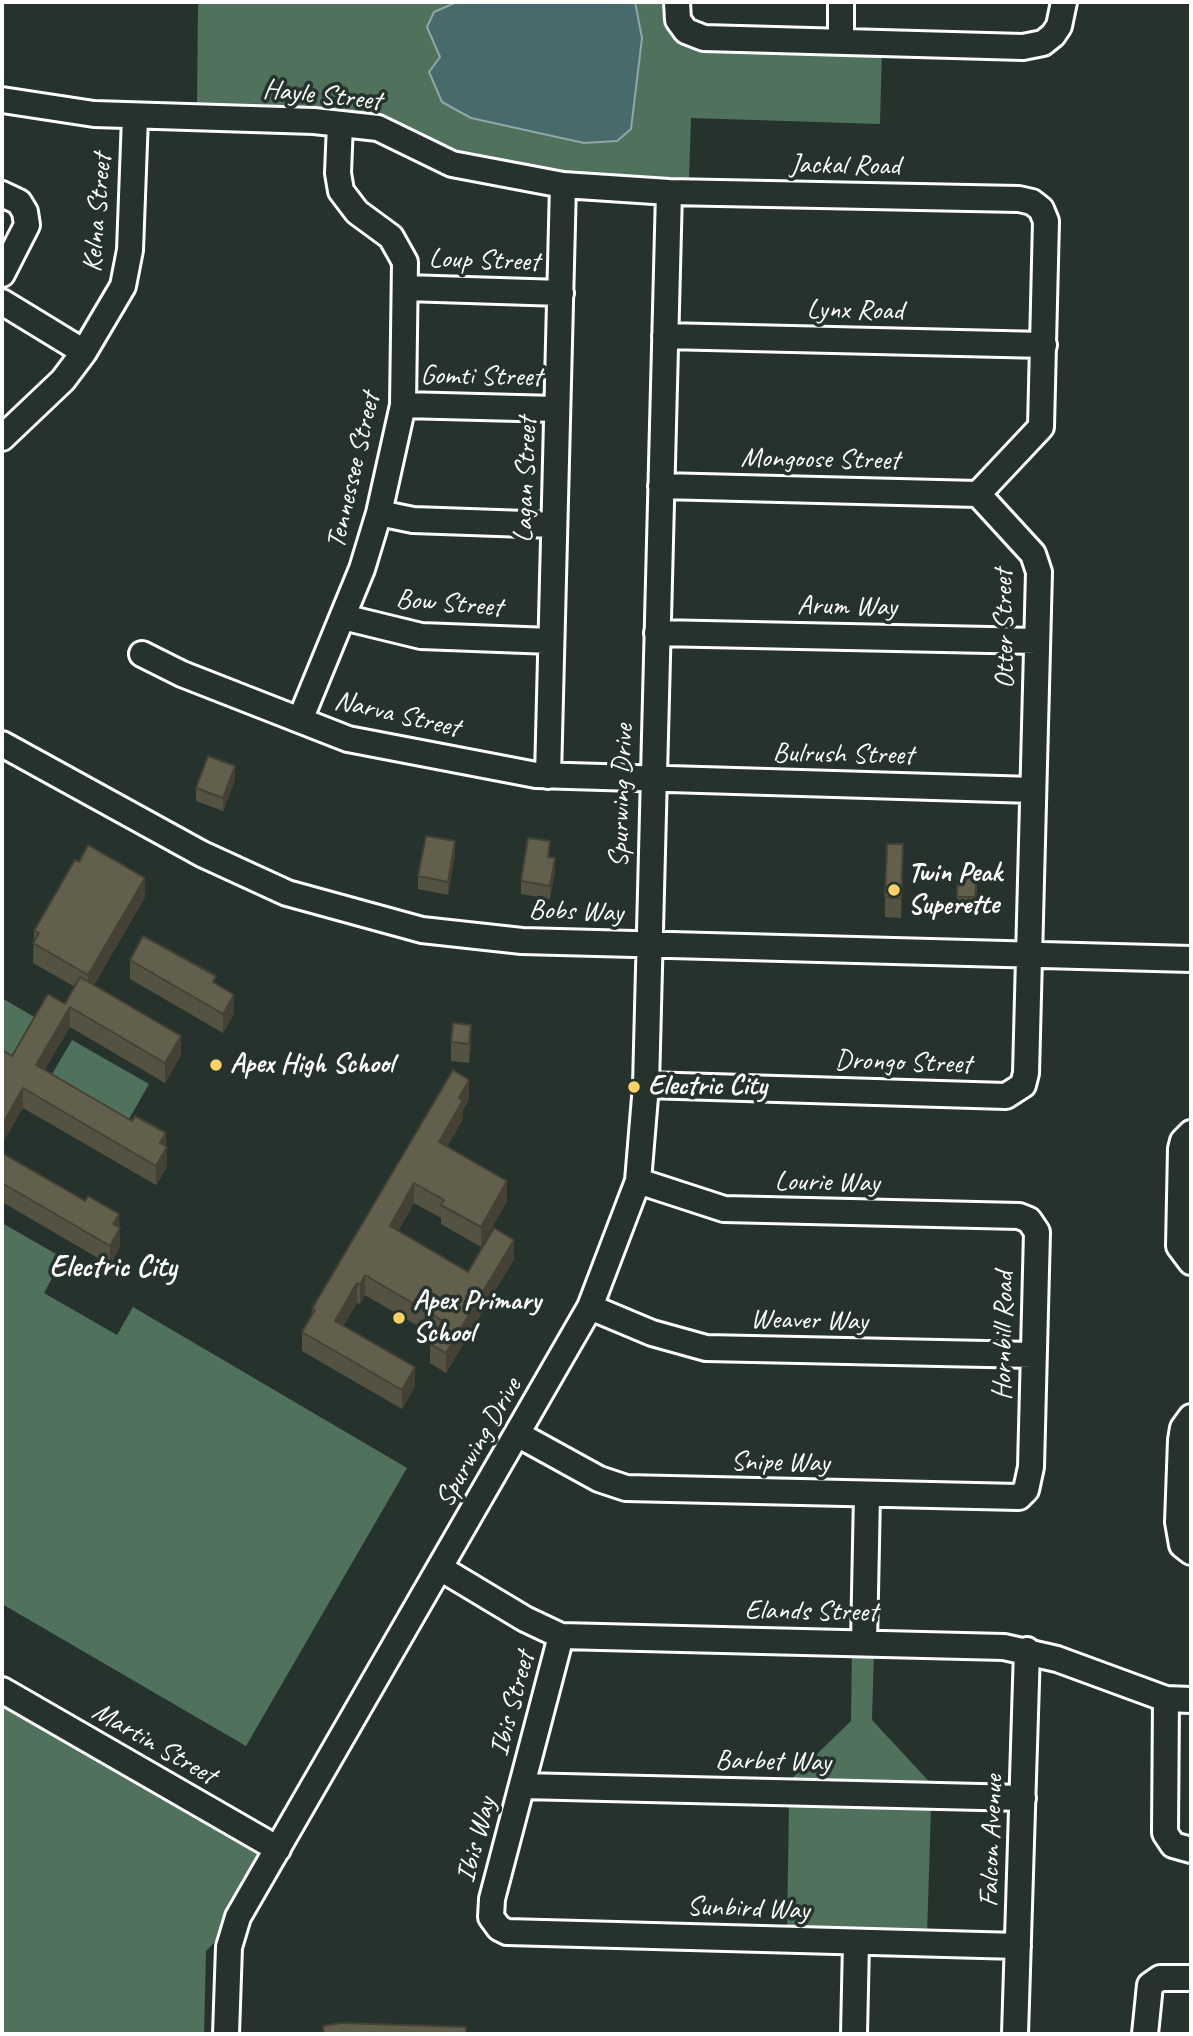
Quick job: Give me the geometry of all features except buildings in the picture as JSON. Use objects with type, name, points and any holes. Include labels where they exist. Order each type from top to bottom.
[{"type":"street","points":[[677,2],[678,20],[693,36],[722,40],[1023,47],[1043,43],[1053,35],[1059,26],[1064,2]]},
{"type":"street","points":[[841,2],[841,41]]},
{"type":"street","name":"Hayle Street","points":[[2,100],[135,117],[268,119],[378,128],[452,164],[563,185],[669,192]]},
{"type":"street","name":"Kelna Street","points":[[2,438],[63,380],[84,352],[117,297],[129,263],[135,117]]},
{"type":"street","name":"Tennessee Street","points":[[300,720],[362,569],[379,513],[403,405],[405,262],[397,244],[350,206],[341,191],[338,173],[340,124]]},
{"type":"street","name":"Lagan Street","points":[[548,776],[563,185]]},
{"type":"street","name":"Jackal Road","points":[[669,192],[1020,199],[1038,204],[1046,221],[1044,345]]},
{"type":"street","name":"Spurwing Drive","points":[[226,2034],[232,1933],[238,1917],[590,1307],[638,1181],[646,1085],[669,192]]},
{"type":"street","points":[[2,194],[19,202],[25,212],[27,225],[2,274]]},
{"type":"street","name":"Loup Street","points":[[406,288],[561,293]]},
{"type":"street","points":[[2,302],[84,352]]},
{"type":"street","name":"Lynx Road","points":[[665,336],[1044,345]]},
{"type":"street","points":[[978,494],[1041,427],[1044,345]]},
{"type":"street","name":"Gomti Street","points":[[403,405],[557,409]]},
{"type":"street","name":"Mongoose Street","points":[[661,486],[978,494]]},
{"type":"street","name":"Otter Street","points":[[978,494],[1037,561],[1029,954]]},
{"type":"street","points":[[379,513],[413,520],[554,525]]},
{"type":"street","name":"Bow Street","points":[[343,617],[421,636],[551,641]]},
{"type":"street","name":"Arum Way","points":[[657,633],[1037,641]]},
{"type":"street","name":"Narva Street","points":[[142,654],[182,674],[348,739],[548,776],[652,780]]},
{"type":"street","name":"Bobs Way","points":[[2,744],[202,854],[287,894],[422,930],[522,941],[1191,959]]},
{"type":"street","name":"Bulrush Street","points":[[652,780],[1033,790]]},
{"type":"street","name":"Drongo Street","points":[[646,1085],[1013,1094],[1023,1085],[1026,1073],[1029,954]]},
{"type":"street","points":[[1191,1133],[1181,1149],[1179,1246],[1191,1262]]},
{"type":"street","name":"Lourie Way","points":[[638,1181],[724,1209],[1019,1216]]},
{"type":"street","name":"Hornbill Road","points":[[1019,1216],[1034,1224],[1037,1232],[1031,1467]]},
{"type":"street","name":"Weaver Way","points":[[590,1307],[652,1333],[706,1348],[1033,1355]]},
{"type":"street","points":[[1191,1417],[1183,1428],[1181,1440],[1178,1522],[1182,1545],[1191,1552]]},
{"type":"street","name":"Snipe Way","points":[[519,1434],[599,1479],[626,1488],[1019,1497],[1026,1490],[1031,1467]]},
{"type":"street","points":[[864,1642],[867,1494]]},
{"type":"street","name":"Elands Street","points":[[440,1568],[525,1619],[561,1636],[978,1645],[1027,1650],[1166,1699],[1191,1700]]},
{"type":"street","name":"Ibis Street","points":[[522,1786],[561,1636]]},
{"type":"street","name":"Falcon Avenue","points":[[1015,2034],[1027,1650]]},
{"type":"street","name":"Martin Street","points":[[2,1690],[278,1849]]},
{"type":"street","points":[[1166,1699],[1165,1833],[1173,1845],[1191,1850]]},
{"type":"street","name":"Barbet Way","points":[[522,1786],[1023,1798]]},
{"type":"street","name":"Ibis Way","points":[[490,1909],[522,1786]]},
{"type":"street","name":"Sunbird Way","points":[[490,1909],[495,1924],[507,1931],[1018,1946]]},
{"type":"street","points":[[854,2034],[856,1943]]},
{"type":"street","points":[[1145,2034],[1150,1985],[1160,1978],[1191,1978]]},
{"type":"green space","points":[[198,2],[671,2],[672,26],[882,50],[880,124],[691,118],[689,179],[585,176],[441,148],[403,125],[380,118],[197,106]]},
{"type":"green space","points":[[2,998],[41,1021],[17,1063],[2,1054]]},
{"type":"green space","points":[[72,1040],[149,1084],[125,1126],[48,1081]]},
{"type":"green space","points":[[2,1223],[63,1258],[44,1293],[117,1335],[133,1307],[407,1468],[246,1746],[2,1604]]},
{"type":"green space","points":[[852,1649],[874,1649],[872,1720],[937,1790],[786,1784],[851,1721]]},
{"type":"green space","points":[[2,1699],[256,1849],[258,1859],[220,1937],[206,1951],[204,2034],[2,2034]]},
{"type":"green space","points":[[789,1804],[931,1807],[927,1936],[787,1931]]},
{"type":"water","points":[[457,2],[635,2],[642,38],[631,129],[617,141],[584,143],[471,118],[442,102],[429,72],[440,57],[427,27],[434,12]]},
{"type":"place","name":"Twin Peak Superette","points":[[894,890]]},
{"type":"place","name":"Apex High School","points":[[216,1065]]},
{"type":"place","name":"Electric City","points":[[634,1087]]},
{"type":"place","name":"Apex Primary School","points":[[399,1318]]},
{"type":"district","name":"Electric City","points":[[113,1268]]}]
